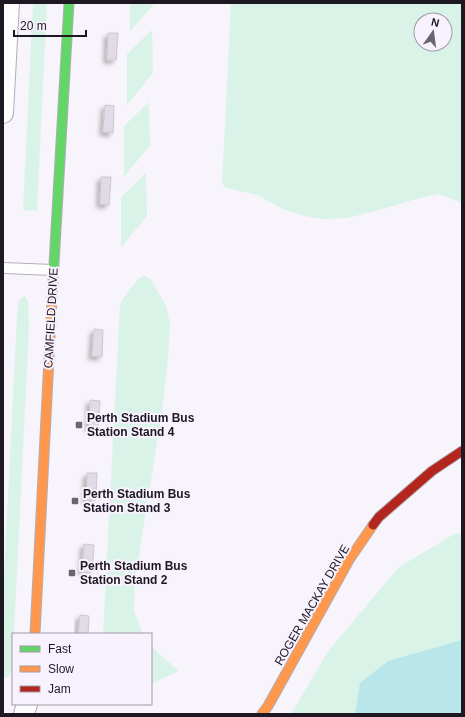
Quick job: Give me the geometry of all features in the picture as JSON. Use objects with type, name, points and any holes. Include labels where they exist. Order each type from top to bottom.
[{"type":"street","points":[[3,113],[9,3]]},
{"type":"street","name":"CAMFIELD DRIVE","points":[[36,633],[53,270],[69,3]]},
{"type":"street","name":"ROGER MACKAY DRIVE","points":[[262,714],[349,560],[379,517],[432,471],[462,451]]},
{"type":"lane","points":[[3,268],[53,270]]},
{"type":"green space","points":[[33,3],[47,3],[37,211],[23,210]]},
{"type":"green space","points":[[130,3],[155,3],[130,32]]},
{"type":"green space","points":[[231,3],[462,3],[462,203],[439,194],[347,218],[323,219],[305,216],[283,209],[257,195],[226,188],[222,184]]},
{"type":"green space","points":[[152,30],[153,73],[127,105],[127,54]]},
{"type":"green space","points":[[149,102],[150,145],[124,177],[124,126]]},
{"type":"green space","points":[[146,173],[147,216],[121,247],[121,197]]},
{"type":"green space","points":[[146,276],[151,280],[166,306],[170,323],[168,359],[162,411],[135,581],[134,611],[143,633],[103,633],[120,305],[122,300],[139,278]]},
{"type":"green space","points":[[24,296],[28,300],[29,327],[14,633],[12,633],[12,669],[7,678],[3,676],[3,597],[17,314],[19,300]]},
{"type":"green space","points":[[456,533],[462,534],[462,714],[291,714],[329,650],[399,567]]},
{"type":"green space","points":[[152,647],[166,660],[179,671],[152,684]]},
{"type":"water","points":[[462,640],[462,714],[355,714],[360,683],[388,661]]},
{"type":"building","points":[[108,33],[118,33],[116,60],[107,60]]},
{"type":"building","points":[[105,105],[114,106],[113,133],[103,132]]},
{"type":"building","points":[[101,177],[111,177],[109,205],[100,204]]},
{"type":"building","points":[[94,329],[103,330],[102,357],[92,356]]},
{"type":"building","points":[[90,400],[100,401],[98,429],[89,428]]},
{"type":"building","points":[[87,473],[97,473],[96,500],[86,500]]},
{"type":"building","points":[[84,544],[94,545],[92,572],[82,572]]},
{"type":"building","points":[[80,615],[89,616],[88,633],[78,633]]},
{"type":"traffic: fast","points":[[52,299],[69,3]]},
{"type":"traffic: slow","points":[[35,633],[52,299]]},
{"type":"traffic: slow","points":[[262,714],[268,706],[349,560],[373,525]]},
{"type":"traffic: jam","points":[[373,525],[379,517],[432,471],[462,451]]},
{"type":"place","name":"Perth Stadium Bus Station Stand 4","points":[[79,425]]},
{"type":"place","name":"Perth Stadium Bus Station Stand 3","points":[[75,501]]},
{"type":"place","name":"Perth Stadium Bus Station Stand 2","points":[[72,573]]}]
